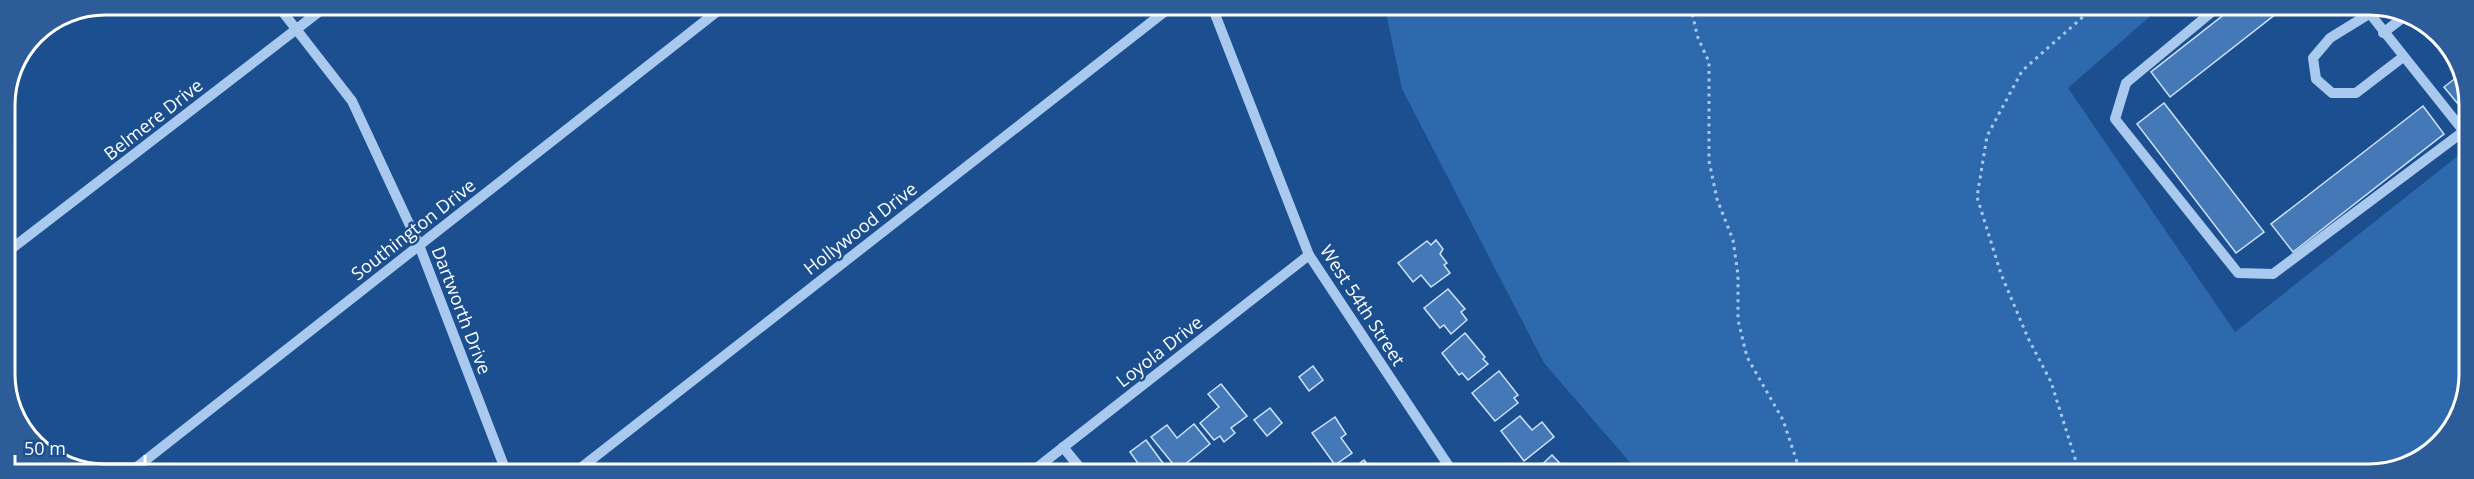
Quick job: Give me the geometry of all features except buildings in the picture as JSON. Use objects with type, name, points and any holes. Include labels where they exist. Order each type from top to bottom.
[{"type":"street","name":"Dartworth Drive","points":[[285,15],[352,101],[419,245],[503,464]]},
{"type":"street","name":"Belmere Drive","points":[[15,246],[315,15]]},
{"type":"street","name":"Southington Drive","points":[[141,464],[714,15]]},
{"type":"street","name":"Hollywood Drive","points":[[586,464],[1160,15]]},
{"type":"street","name":"West 54th Street","points":[[1215,15],[1309,255],[1447,464]]},
{"type":"street","points":[[2208,15],[2126,83],[2115,119],[2238,273],[2273,274],[2459,136]]},
{"type":"street","points":[[2360,15],[2330,38],[2313,58],[2316,79],[2332,93],[2356,93],[2403,57]]},
{"type":"street","points":[[2370,15],[2459,123]]},
{"type":"street","points":[[2384,33],[2399,21]]},
{"type":"street","name":"Loyola Drive","points":[[1042,464],[1309,255]]},
{"type":"street","points":[[1063,447],[1076,464]]},
{"type":"path","points":[[1692,15],[1698,38],[1709,62],[1709,161],[1717,199],[1733,240],[1738,275],[1738,320],[1747,357],[1783,420],[1798,464]]},
{"type":"path","points":[[2077,464],[2051,382],[2028,338],[2001,274],[1977,197],[1987,136],[2022,70],[2085,15]]},
{"type":"shaded area","points":[[1386,15],[2152,15],[2068,88],[2235,332],[2459,155],[2459,374],[2454,403],[2440,429],[2428,442],[2398,459],[2369,464],[1631,464],[1544,363],[1402,89]]}]
